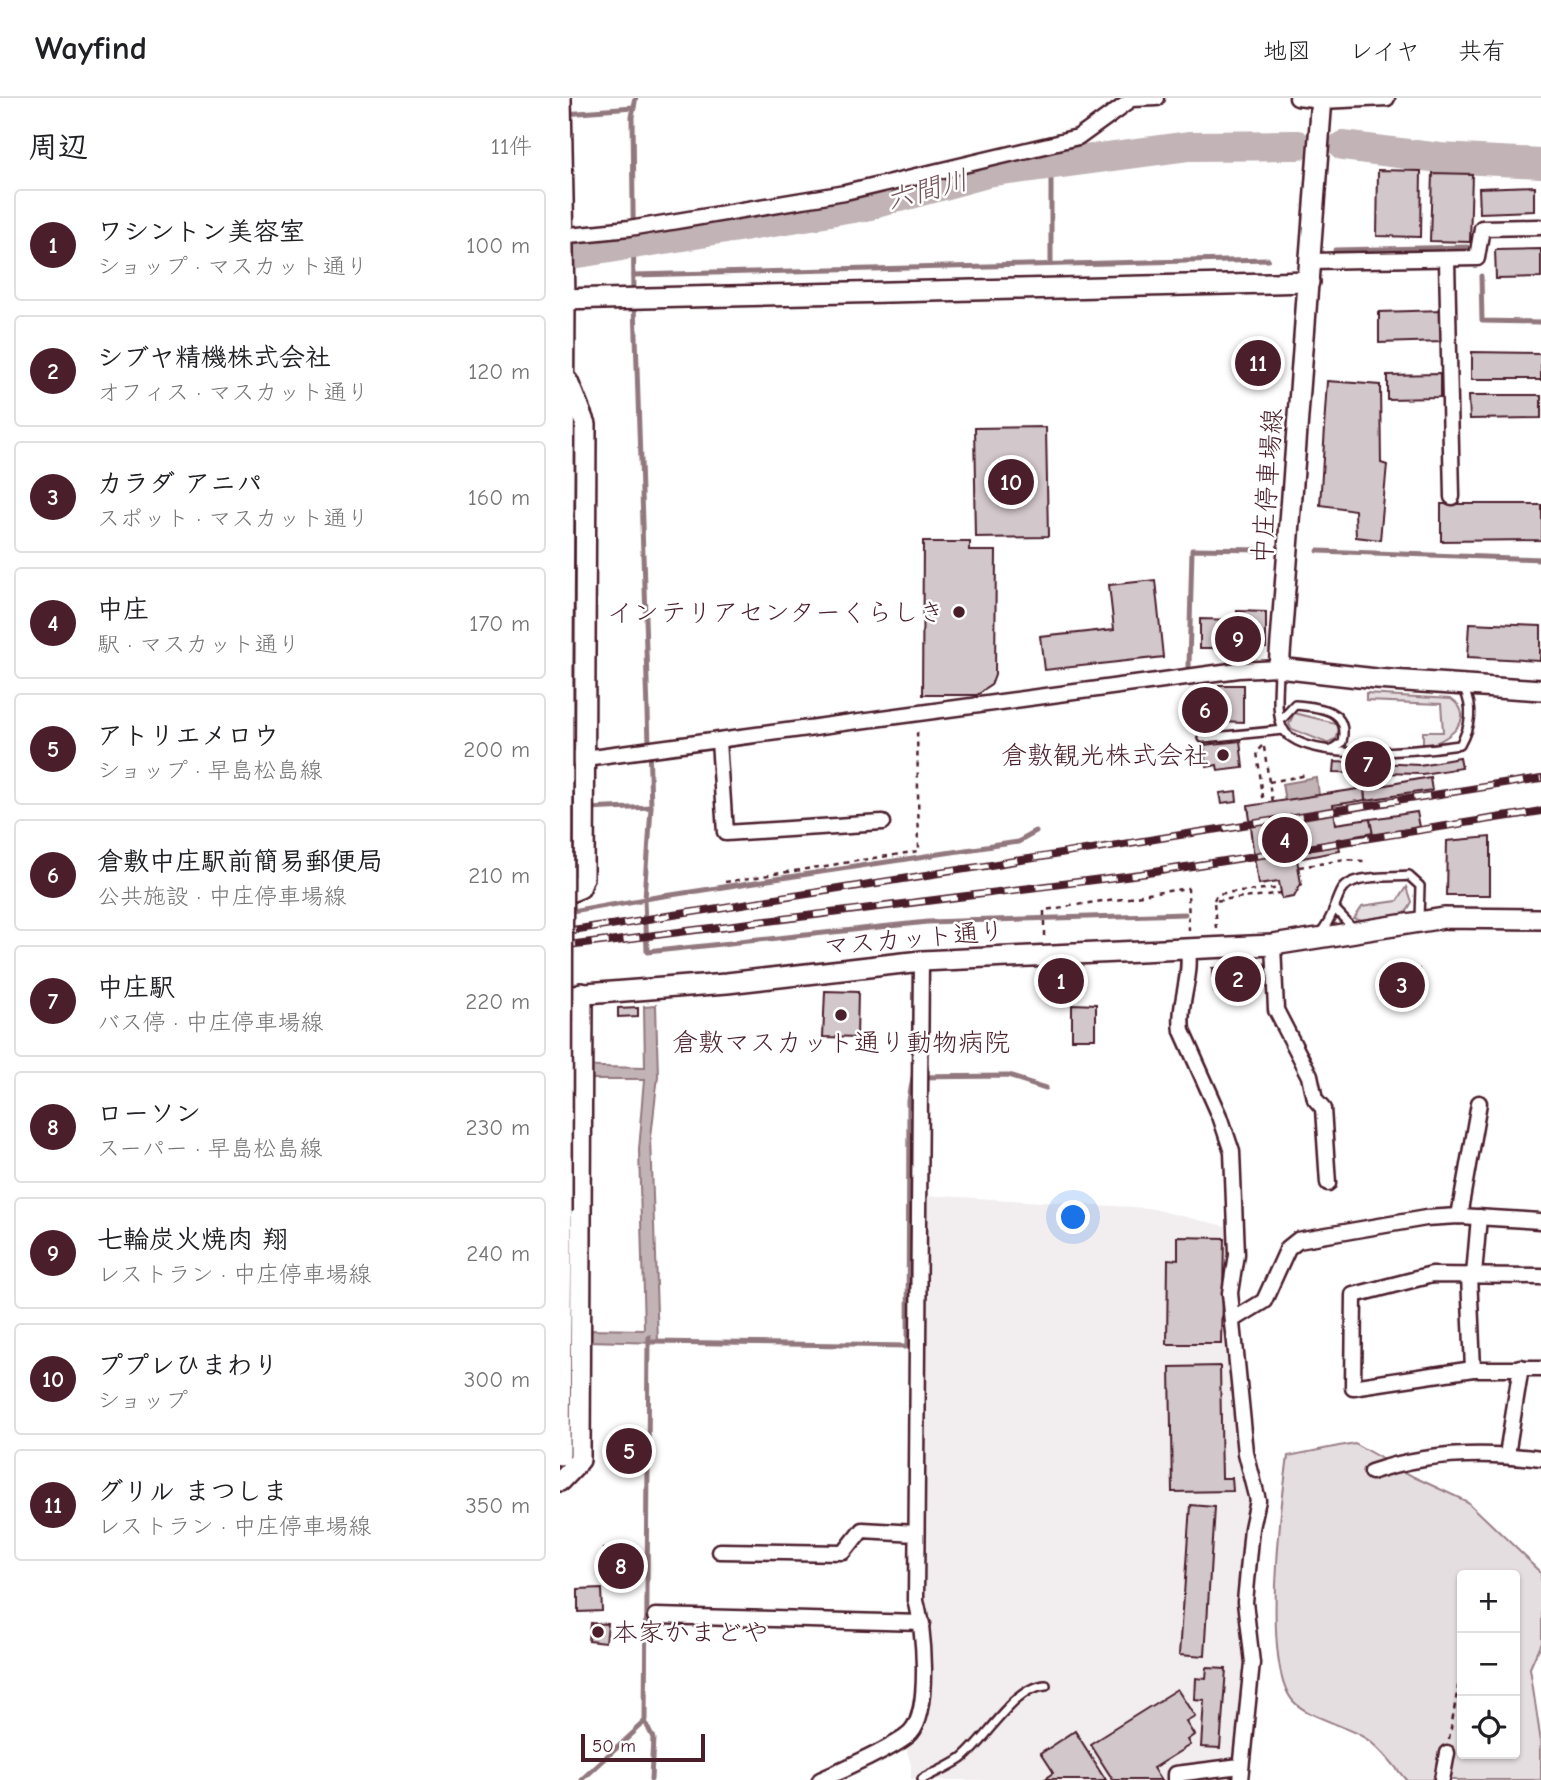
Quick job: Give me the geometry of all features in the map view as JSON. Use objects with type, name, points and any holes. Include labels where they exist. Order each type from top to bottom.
[{"type":"main road","name":"中庄停車場線","points":[[1279,668],[1322,100]]},
{"type":"main road","points":[[560,1455],[566,375],[561,109]]},
{"type":"main road","points":[[563,300],[1308,282]]},
{"type":"main road","points":[[560,896],[580,887],[584,878],[586,424],[566,375]]},
{"type":"main road","points":[[1279,668],[1541,690]]},
{"type":"main road","name":"マスカット通り","points":[[560,996],[727,984],[921,961],[1055,953],[1188,951],[1273,945],[1418,922],[1477,917],[1541,919]]},
{"type":"main road","points":[[560,1481],[580,1460],[582,993]]},
{"type":"street","points":[[563,238],[845,193],[1078,138],[1132,99],[1156,98]]},
{"type":"street","points":[[1297,98],[1387,98]]},
{"type":"street","points":[[1310,261],[1477,258],[1482,228],[1541,227]]},
{"type":"street","points":[[1447,260],[1452,497]]},
{"type":"street","points":[[560,758],[585,758],[657,749],[1238,670],[1279,668]]},
{"type":"street","points":[[719,741],[725,833],[882,823]]},
{"type":"street","points":[[1273,945],[1276,1010],[1310,1076],[1315,1100],[1324,1109],[1328,1183]]},
{"type":"street","points":[[1176,1780],[1176,1774],[1194,1769],[1240,1773],[1252,1663],[1245,1602],[1252,1528],[1258,1500],[1245,1453],[1230,1293],[1236,1254],[1232,1152],[1220,1116],[1182,1031],[1180,1017],[1190,963],[1188,951]]},
{"type":"street","points":[[820,1780],[909,1735],[919,1721],[922,1623],[916,1600],[916,1533],[921,961]]},
{"type":"street","points":[[1459,1216],[1479,1103]]},
{"type":"street","points":[[1233,1320],[1264,1301],[1288,1248],[1298,1240],[1426,1218],[1459,1216],[1541,1221]]},
{"type":"street","points":[[1473,1369],[1471,1275],[1479,1217]]},
{"type":"street","points":[[1541,1276],[1432,1275],[1354,1295],[1353,1387],[1473,1369],[1541,1369]]},
{"type":"street","points":[[1507,1454],[1521,1368]]},
{"type":"street","points":[[1371,1472],[1407,1460],[1507,1454],[1541,1459]]},
{"type":"street","points":[[720,1551],[844,1553],[862,1530],[916,1533]]},
{"type":"street","points":[[656,1616],[922,1623]]},
{"type":"street","points":[[1442,1780],[1447,1753]]},
{"type":"lane","points":[[1279,668],[1280,720],[1283,730]]},
{"type":"lane","points":[[1203,738],[1283,730],[1305,744],[1328,750],[1423,751],[1460,745],[1469,728],[1471,704],[1462,685]]},
{"type":"lane","points":[[1280,720],[1296,705],[1332,713],[1342,720],[1345,727],[1342,742],[1328,750]]},
{"type":"lane","points":[[1316,938],[1335,909],[1347,883],[1409,876],[1420,886],[1422,895],[1418,922]]},
{"type":"lane","points":[[1335,909],[1357,931]]},
{"type":"lane","points":[[922,1780],[959,1760],[985,1737],[1019,1697],[1035,1686],[1045,1685]]},
{"type":"path","points":[[1263,804],[1255,752],[1263,747],[1272,803]]},
{"type":"path","points":[[1269,782],[1308,775]]},
{"type":"path","points":[[1299,867],[1346,859],[1364,861]]},
{"type":"path","points":[[1216,929],[1214,902],[1217,895],[1280,887]]},
{"type":"path","points":[[1044,936],[1042,912],[1188,888],[1189,931]]},
{"type":"path","points":[[1214,902],[1281,893]]},
{"type":"path","points":[[1447,1753],[1457,1694]]},
{"type":"shaded area","points":[[1366,694],[1451,699],[1459,707],[1461,722],[1449,736],[1423,747],[1423,732],[1443,732],[1441,704],[1366,701]]},
{"type":"shaded area","points":[[1294,713],[1335,723],[1338,729],[1335,739],[1327,743],[1292,729],[1289,724]]},
{"type":"shaded area","points":[[1317,778],[1319,795],[1285,801],[1282,784]]},
{"type":"shaded area","points":[[1406,887],[1411,902],[1404,914],[1364,920],[1354,918],[1362,906],[1397,901]]},
{"type":"shaded area","points":[[656,1005],[658,1076],[651,1137],[658,1343],[588,1341],[588,1329],[644,1330],[639,1150],[645,1079],[560,1079],[560,1065],[645,1067],[644,1006]]},
{"type":"shaded area","points":[[923,1195],[1148,1208],[1229,1227],[1256,1501],[1250,1654],[1236,1759],[1233,1762],[1188,1763],[1172,1767],[1172,1780],[911,1780],[911,1765],[905,1744],[918,1738],[926,1723],[927,1620],[922,1610]]},
{"type":"shaded area","points":[[1354,1443],[1414,1477],[1468,1502],[1541,1572],[1541,1643],[1530,1668],[1541,1741],[1541,1780],[1406,1780],[1383,1752],[1366,1738],[1301,1708],[1294,1702],[1284,1684],[1278,1656],[1276,1584],[1288,1456]]},
{"type":"building","points":[[1378,170],[1421,171],[1420,237],[1377,236]]},
{"type":"building","points":[[1432,173],[1472,174],[1470,242],[1430,241]]},
{"type":"building","points":[[1535,186],[1535,211],[1480,213],[1479,188]]},
{"type":"building","points":[[1541,249],[1541,278],[1496,279],[1495,250]]},
{"type":"building","points":[[1443,310],[1443,341],[1379,343],[1379,312]]},
{"type":"building","points":[[1472,352],[1541,353],[1541,379],[1472,379]]},
{"type":"building","points":[[1250,357],[1267,357],[1267,385],[1250,385]]},
{"type":"building","points":[[1440,374],[1440,398],[1387,399],[1387,375]]},
{"type":"building","points":[[1328,381],[1380,385],[1381,463],[1387,465],[1380,540],[1356,537],[1355,510],[1320,505]]},
{"type":"building","points":[[1469,395],[1541,395],[1541,418],[1470,419]]},
{"type":"building","points":[[1046,427],[1048,537],[976,538],[974,428]]},
{"type":"building","points":[[1441,504],[1541,504],[1541,540],[1441,541]]},
{"type":"building","name":"インテリアセンターくらしき","points":[[923,542],[970,542],[970,551],[996,551],[995,674],[991,685],[976,695],[922,695]]},
{"type":"building","points":[[1155,580],[1163,657],[1045,670],[1041,637],[1114,629],[1109,585]]},
{"type":"building","points":[[1237,611],[1266,612],[1266,648],[1200,648],[1200,619],[1237,620]]},
{"type":"building","points":[[1470,623],[1541,626],[1541,661],[1468,657]]},
{"type":"building","points":[[1219,685],[1243,685],[1243,722],[1220,721]]},
{"type":"building","points":[[1194,701],[1216,701],[1216,719],[1194,719]]},
{"type":"building","name":"倉敷観光株式会社","points":[[1240,741],[1243,768],[1218,771],[1217,765],[1207,767],[1204,745]]},
{"type":"building","points":[[1460,758],[1462,768],[1422,774],[1334,772],[1335,761],[1419,765]]},
{"type":"building","points":[[1430,777],[1432,790],[1366,800],[1365,788],[1369,787],[1368,781],[1378,778],[1380,786]]},
{"type":"building","points":[[1365,788],[1366,800],[1333,805],[1336,824],[1370,819],[1373,833],[1338,839],[1340,851],[1297,859],[1301,884],[1294,897],[1282,899],[1279,881],[1259,884],[1248,806]]},
{"type":"building","points":[[1236,791],[1237,801],[1222,803],[1220,793]]},
{"type":"building","points":[[1417,812],[1420,827],[1373,835],[1370,819]]},
{"type":"building","points":[[1490,837],[1490,895],[1446,895],[1447,841]]},
{"type":"building","points":[[1261,967],[1262,990],[1214,992],[1213,968]]},
{"type":"building","points":[[1419,969],[1419,1000],[1385,1000],[1385,970]]},
{"type":"building","points":[[1046,974],[1076,976],[1075,988],[1045,986]]},
{"type":"building","name":"倉敷マスカット通り動物病院","points":[[825,991],[858,992],[857,1038],[823,1037]]},
{"type":"building","points":[[1072,1004],[1096,1005],[1096,1039],[1072,1039]]},
{"type":"building","points":[[638,1007],[638,1016],[618,1017],[618,1008]]},
{"type":"building","points":[[1178,1237],[1224,1238],[1222,1344],[1167,1344],[1168,1259],[1178,1260]]},
{"type":"building","points":[[1220,1366],[1222,1478],[1232,1478],[1233,1491],[1172,1492],[1170,1367]]},
{"type":"building","points":[[616,1438],[642,1438],[641,1464],[615,1463]]},
{"type":"building","points":[[1190,1505],[1214,1507],[1205,1656],[1180,1654]]},
{"type":"building","points":[[604,1549],[637,1549],[637,1583],[604,1584]]},
{"type":"building","points":[[601,1589],[602,1611],[578,1612],[578,1590]]},
{"type":"building","points":[[590,1623],[608,1624],[606,1642],[588,1640]]},
{"type":"building","points":[[1207,1668],[1226,1669],[1220,1748],[1202,1747],[1205,1701],[1195,1700],[1196,1678],[1206,1679]]},
{"type":"building","points":[[1178,1689],[1196,1717],[1187,1722],[1195,1735],[1188,1740],[1191,1745],[1154,1768],[1162,1780],[1113,1780],[1090,1744]]},
{"type":"building","points":[[1075,1731],[1106,1780],[1044,1780],[1053,1774],[1040,1754]]},
{"type":"waterway","points":[[634,294],[632,117],[636,98]]},
{"type":"waterway","points":[[564,113],[634,108]]},
{"type":"waterway","name":"六間川","points":[[560,256],[866,206],[987,173],[1189,146],[1297,145]]},
{"type":"waterway","name":"六間川","points":[[1343,146],[1440,158],[1541,163]]},
{"type":"waterway","points":[[1051,163],[1051,264]]},
{"type":"waterway","points":[[1335,250],[1467,247]]},
{"type":"waterway","points":[[634,275],[1268,259]]},
{"type":"waterway","points":[[1481,276],[1482,321],[1541,322]]},
{"type":"waterway","points":[[566,913],[645,899],[651,806],[635,304]]},
{"type":"waterway","points":[[1189,666],[1192,549],[1265,550]]},
{"type":"waterway","points":[[1318,551],[1541,559]]},
{"type":"waterway","points":[[567,810],[651,806]]},
{"type":"waterway","points":[[1036,832],[1018,842],[645,899],[647,952],[927,922],[1185,914]]},
{"type":"waterway","points":[[653,1342],[908,1346],[909,1101],[913,1077],[1008,1076],[1046,1088]]},
{"type":"waterway","points":[[582,1780],[646,1721],[649,1337]]},
{"type":"waterway","points":[[645,1722],[653,1739],[651,1780]]},
{"type":"railway","points":[[560,933],[1541,778]]},
{"type":"railway","points":[[560,947],[1141,874],[1541,811]]},
{"type":"place","name":"グリル まつしま","points":[[1258,363]]},
{"type":"place","name":"ププレひまわり","points":[[1011,482]]},
{"type":"place","name":"インテリアセンターくらしき","points":[[959,612]]},
{"type":"place","name":"七輪炭火焼肉 翔","points":[[1238,639]]},
{"type":"place","name":"倉敷中庄駅前簡易郵便局","points":[[1205,710]]},
{"type":"place","name":"倉敷観光株式会社","points":[[1223,755]]},
{"type":"place","name":"中庄駅","points":[[1368,764]]},
{"type":"place","name":"中庄","points":[[1285,840]]},
{"type":"place","name":"シブヤ精機株式会社","points":[[1238,979]]},
{"type":"place","name":"ワシントン美容室","points":[[1061,981]]},
{"type":"place","name":"カラダ アニパ","points":[[1402,985]]},
{"type":"place","name":"倉敷マスカット通り動物病院","points":[[841,1015]]},
{"type":"place","name":"アトリエメロウ","points":[[629,1451]]},
{"type":"place","name":"ローソン","points":[[621,1566]]},
{"type":"place","name":"本家かまどや","points":[[598,1632]]}]
